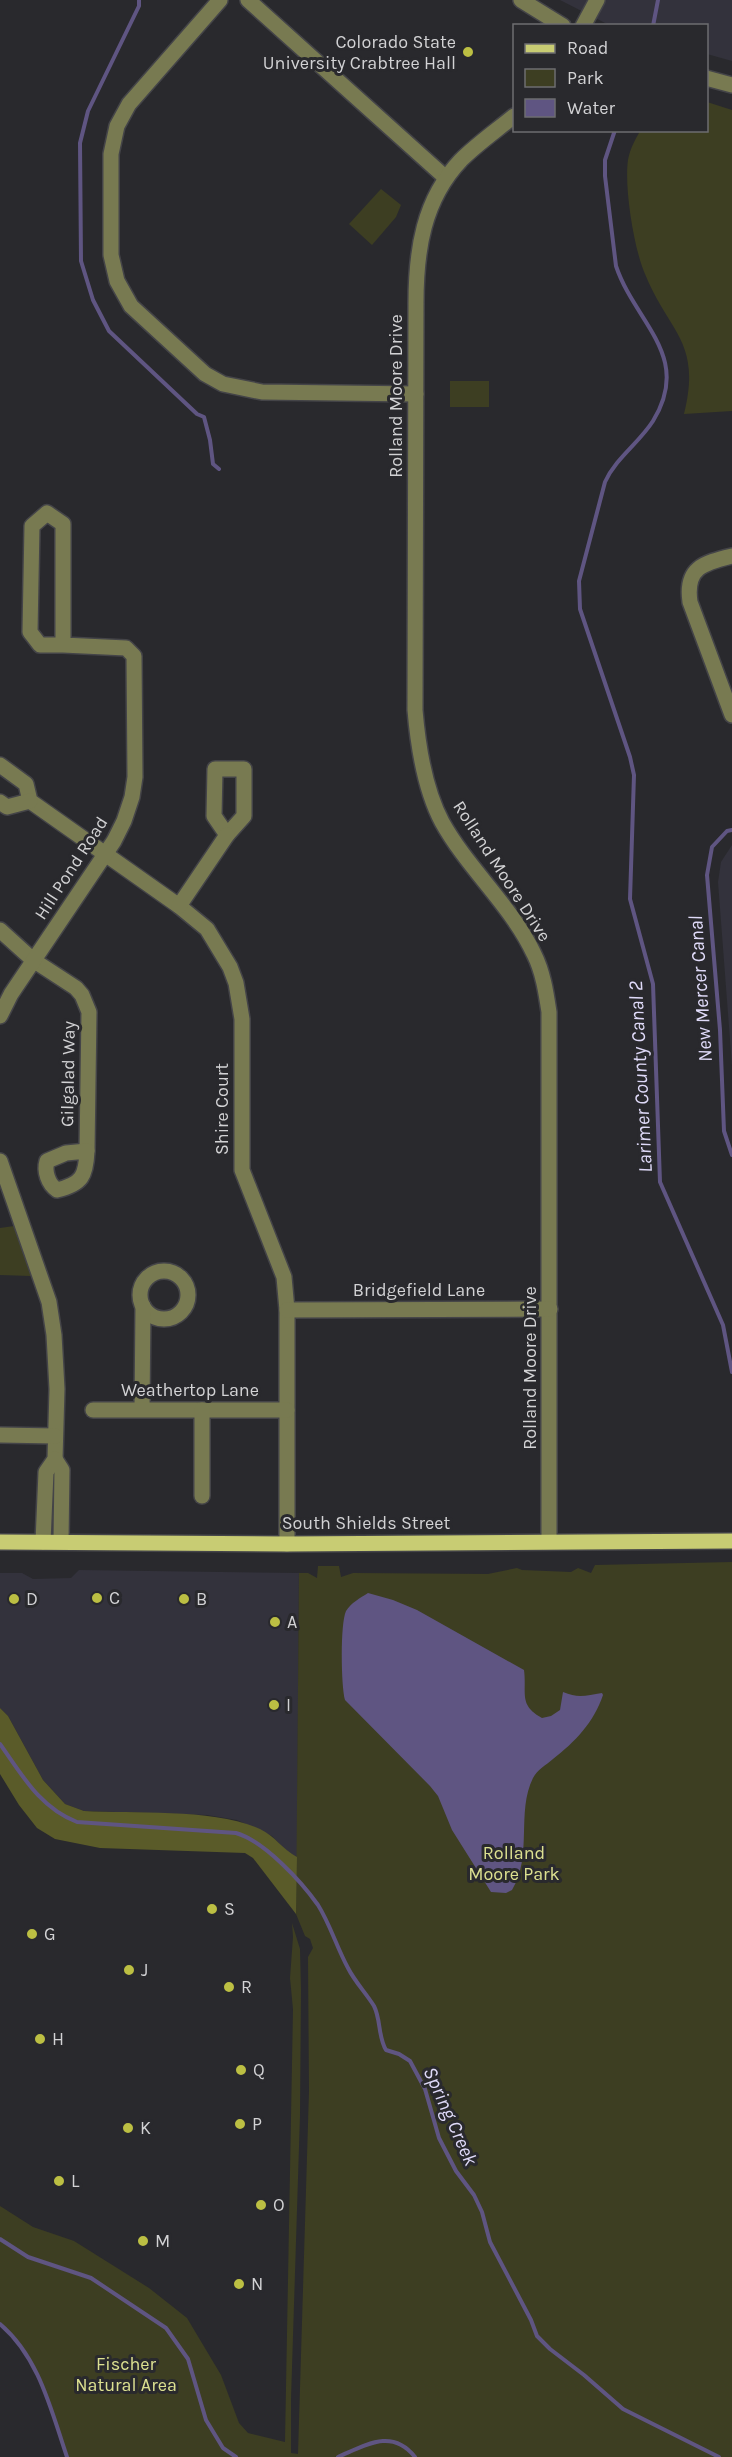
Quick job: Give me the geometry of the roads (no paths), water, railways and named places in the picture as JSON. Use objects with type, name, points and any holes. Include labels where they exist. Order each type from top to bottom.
[{"type":"main road","name":"South Shields Street","points":[[0,1542],[287,1544],[732,1541]]},
{"type":"street","points":[[220,0],[129,104],[117,126],[111,154],[111,255],[117,281],[131,306],[205,374],[223,384],[262,392],[416,394]]},
{"type":"street","points":[[248,0],[446,178]]},
{"type":"street","points":[[521,0],[559,24]]},
{"type":"street","points":[[585,24],[597,0]]},
{"type":"street","points":[[708,79],[732,85]]},
{"type":"street","name":"Rolland Moore Drive","points":[[513,117],[471,150],[446,178],[429,210],[418,250],[415,710],[425,773],[442,821],[515,921],[534,954],[543,980],[549,1012],[551,1074],[549,1541]]},
{"type":"street","points":[[47,513],[63,524],[63,645],[40,645],[30,632],[32,526],[47,513]]},
{"type":"street","points":[[732,556],[707,562],[694,572],[688,586],[690,602],[732,715]]},
{"type":"street","name":"Hill Pond Road","points":[[0,1016],[33,960],[105,855],[124,821],[132,797],[135,777],[135,656],[126,648],[63,645]]},
{"type":"street","name":"Shire Court","points":[[0,765],[26,784],[30,801],[179,906],[207,929],[220,949],[236,983],[242,1019],[242,1170],[284,1277],[288,1310],[287,1544]]},
{"type":"street","points":[[0,802],[7,807],[30,801]]},
{"type":"street","points":[[179,906],[227,835]]},
{"type":"street","name":"Gilgalad Way","points":[[0,930],[33,960],[76,988],[82,995],[89,1012],[87,1151]]},
{"type":"street","points":[[0,1161],[49,1302],[56,1365],[55,1459],[62,1470],[61,1541]]},
{"type":"street","points":[[142,1409],[143,1306]]},
{"type":"street","name":"Bridgefield Lane","points":[[288,1310],[550,1309]]},
{"type":"street","name":"Weathertop Lane","points":[[93,1410],[287,1410]]},
{"type":"street","points":[[202,1410],[202,1496]]},
{"type":"street","points":[[0,1435],[55,1436]]},
{"type":"street","points":[[43,1542],[46,1472],[55,1459]]},
{"type":"water","points":[[368,1593],[417,1610],[524,1670],[525,1698],[529,1708],[542,1718],[551,1716],[560,1710],[563,1692],[578,1696],[602,1693],[603,1695],[583,1731],[533,1778],[526,1805],[522,1863],[512,1890],[506,1893],[491,1892],[452,1830],[438,1796],[345,1700],[342,1655],[344,1618],[350,1606]]},
{"type":"waterway","points":[[139,0],[139,6],[88,111],[80,143],[81,261],[93,300],[109,331],[197,414],[204,417],[213,464],[219,469]]},
{"type":"waterway","name":"Larimer County Canal 2","points":[[653,24],[658,0]]},
{"type":"waterway","name":"Larimer County Canal 2","points":[[614,132],[605,160],[605,176],[616,266],[657,341],[664,358],[667,377],[664,398],[653,421],[615,465],[605,482],[579,581],[580,609],[634,775],[630,899],[653,984],[660,1182],[723,1325],[732,1372]]},
{"type":"waterway","name":"New Mercer Canal","points":[[732,830],[727,831],[712,847],[707,875],[720,1030],[724,1131],[732,1155]]},
{"type":"waterway","name":"Spring Creek","points":[[0,1744],[24,1779],[42,1799],[64,1816],[77,1822],[236,1833],[258,1844],[281,1863],[302,1885],[322,1912],[351,1973],[374,2006],[386,2050],[410,2061],[425,2089],[439,2138],[456,2171],[474,2195],[482,2212],[490,2242],[537,2336],[623,2409],[719,2457]]},
{"type":"waterway","name":"Larimer County Canal 2","points":[[0,2239],[28,2257],[91,2278],[166,2328],[188,2359],[206,2420],[223,2448],[236,2457]]},
{"type":"waterway","name":"New Mercer Canal","points":[[0,2324],[25,2352],[34,2368],[49,2403],[67,2457]]},
{"type":"waterway","name":"Larimer County Canal 2","points":[[338,2457],[369,2444],[388,2441],[406,2448],[415,2457]]},
{"type":"place","name":"Colorado State University Crabtree Hall","points":[[468,52]]},
{"type":"place","name":"C","points":[[97,1598]]},
{"type":"place","name":"D","points":[[14,1599]]},
{"type":"place","name":"B","points":[[184,1599]]},
{"type":"place","name":"A","points":[[275,1622]]},
{"type":"place","name":"I","points":[[274,1705]]},
{"type":"place","name":"S","points":[[212,1909]]},
{"type":"place","name":"G","points":[[32,1934]]},
{"type":"place","name":"J","points":[[129,1970]]},
{"type":"place","name":"R","points":[[229,1987]]},
{"type":"place","name":"H","points":[[40,2039]]},
{"type":"place","name":"Q","points":[[241,2070]]},
{"type":"place","name":"P","points":[[240,2124]]},
{"type":"place","name":"K","points":[[128,2128]]},
{"type":"place","name":"L","points":[[59,2181]]},
{"type":"place","name":"O","points":[[261,2205]]},
{"type":"place","name":"M","points":[[143,2241]]},
{"type":"place","name":"N","points":[[239,2284]]},
{"type":"park label","name":"Rolland Moore Park","points":[[514,1863]]},
{"type":"park label","name":"Fischer Natural Area","points":[[126,2374]]}]
